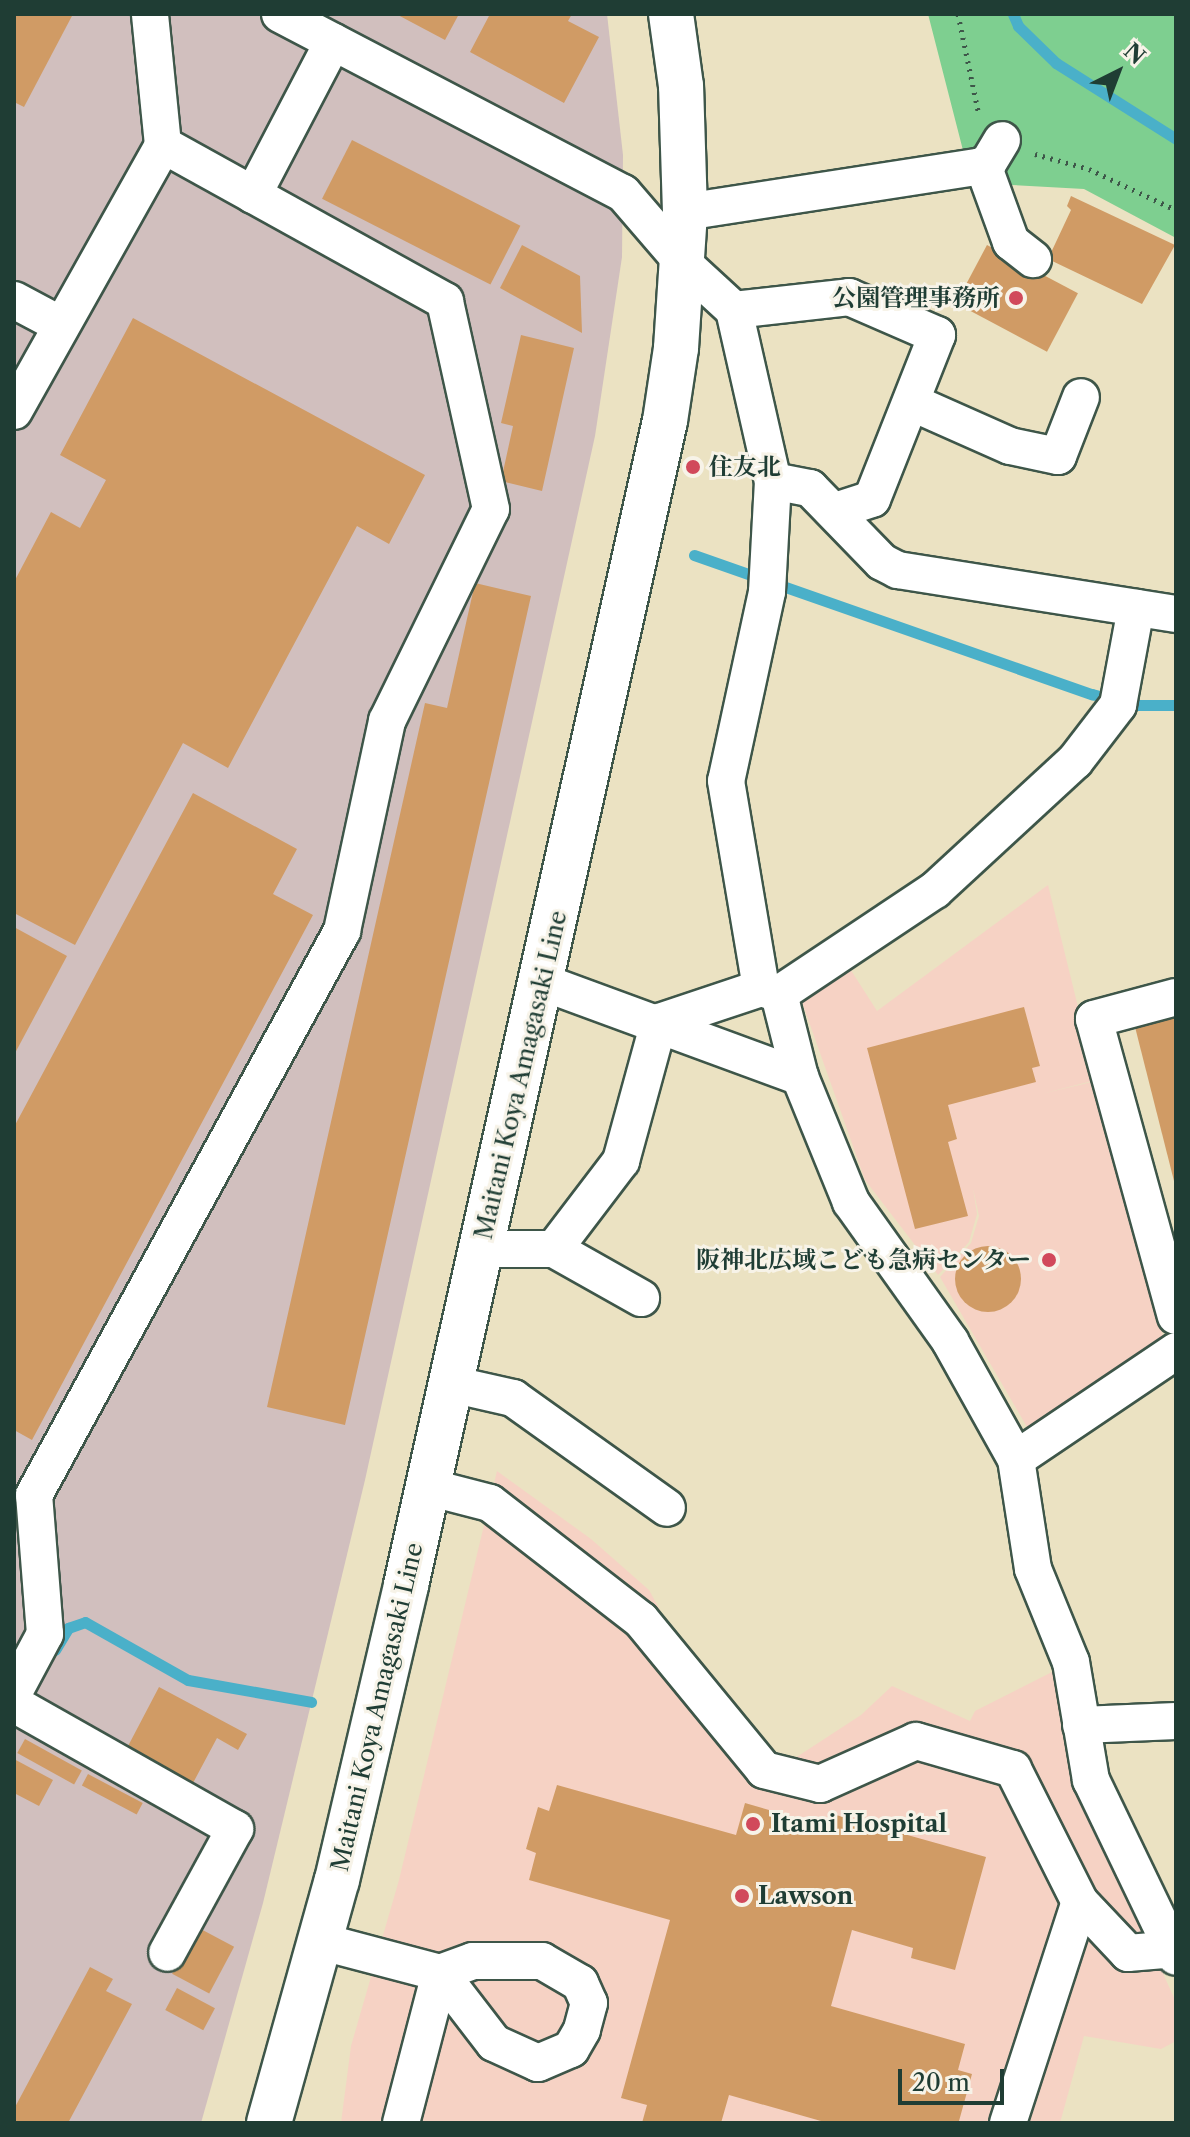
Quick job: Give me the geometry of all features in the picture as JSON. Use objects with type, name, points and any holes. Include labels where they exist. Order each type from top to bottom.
[{"type":"main road","name":"Maitani Koya Amagasaki Line","points":[[269,2123],[319,1941],[428,1487],[665,421],[684,264],[685,212],[681,86],[671,14]]},
{"type":"street","points":[[14,411],[163,145],[150,14]]},
{"type":"street","points":[[280,14],[623,193],[684,264],[734,310],[773,481],[767,592],[726,781],[770,991],[800,1077],[851,1202],[950,1341],[1016,1459],[1033,1569],[1071,1662],[1091,1780],[1175,1952],[1128,1953],[1080,1902],[1013,1769],[916,1741],[820,1784],[764,1770],[641,1620],[490,1503],[428,1487]]},
{"type":"street","points":[[253,195],[333,42]]},
{"type":"street","points":[[14,1692],[45,1634],[24,1490],[342,931],[387,721],[491,509],[445,301],[163,145]]},
{"type":"street","points":[[685,212],[993,153],[1011,242],[1033,259]]},
{"type":"street","points":[[734,310],[849,297],[937,335],[913,403],[872,499],[835,511]]},
{"type":"street","points":[[14,300],[61,325]]},
{"type":"street","points":[[913,403],[1010,446],[1069,459],[1081,397]]},
{"type":"street","points":[[773,481],[810,488],[882,562],[898,570],[1176,614]]},
{"type":"street","points":[[659,1022],[770,991],[935,890],[1075,761],[1118,705],[1136,608]]},
{"type":"street","points":[[542,982],[659,1022],[800,1077]]},
{"type":"street","points":[[1176,997],[1094,1019],[1176,1316]]},
{"type":"street","points":[[554,1249],[621,1161],[659,1022]]},
{"type":"street","points":[[482,1249],[554,1249],[641,1298]]},
{"type":"street","points":[[1016,1459],[1176,1351]]},
{"type":"street","points":[[451,1384],[513,1398],[667,1508]]},
{"type":"street","points":[[14,1704],[235,1829],[167,1953]]},
{"type":"street","points":[[1081,1725],[1176,1721]]},
{"type":"street","points":[[1008,2123],[1080,1902]]},
{"type":"street","points":[[319,1941],[440,1973],[401,2123]]},
{"type":"shaded area","points":[[14,14],[607,14],[623,155],[622,257],[595,436],[365,1480],[263,1903],[201,2123],[14,2123]]},
{"type":"shaded area","points":[[1048,885],[1096,1080],[1041,1094],[1096,1081],[1166,1347],[1031,1434],[940,1277],[971,1243],[979,1216],[973,1188],[977,1214],[969,1242],[938,1275],[865,1180],[802,1002],[804,991],[847,964],[877,1011]]},
{"type":"shaded area","name":"Itami Hospital","points":[[497,1471],[591,1539],[649,1590],[672,1632],[763,1751],[789,1762],[861,1715],[892,1686],[970,1721],[975,1711],[1054,1671],[1069,1768],[1176,2002],[1176,2041],[1161,2049],[1084,2036],[1060,2123],[341,2123],[351,2046],[399,1880]]},
{"type":"green space","points":[[928,14],[1176,14],[1176,238],[1084,189],[1012,185],[966,162]]},
{"type":"building","points":[[14,14],[73,14],[24,107],[14,102]]},
{"type":"building","points":[[396,14],[459,14],[445,40]]},
{"type":"building","points":[[490,14],[572,14],[568,21],[599,37],[564,103],[470,52]]},
{"type":"building","points":[[352,140],[520,226],[490,285],[322,199]]},
{"type":"building","points":[[1071,196],[1175,245],[1142,304],[1048,259],[1071,210],[1067,206]]},
{"type":"building","points":[[522,245],[580,276],[582,333],[500,288]]},
{"type":"building","name":"公園管理事務所","points":[[987,245],[1078,293],[1047,352],[956,303]]},
{"type":"building","points":[[133,318],[425,475],[389,544],[357,526],[228,768],[183,743],[75,945],[14,913],[14,582],[51,512],[80,528],[106,480],[60,455]]},
{"type":"building","points":[[521,335],[574,348],[542,491],[501,481],[513,426],[501,423]]},
{"type":"building","points":[[475,583],[531,596],[345,1425],[267,1407],[425,703],[447,708]]},
{"type":"building","points":[[193,793],[297,849],[273,894],[313,915],[32,1440],[14,1430],[14,1127]]},
{"type":"building","points":[[14,927],[67,956],[14,1055]]},
{"type":"building","points":[[1024,1007],[1040,1066],[1032,1068],[1036,1082],[948,1105],[957,1139],[948,1142],[968,1216],[915,1229],[867,1048]]},
{"type":"building","points":[[1176,1009],[1176,1185],[1175,1185],[1133,1019]]},
{"type":"building","points":[[981,1246],[995,1246],[1007,1251],[1016,1260],[1021,1279],[1019,1292],[1012,1303],[995,1312],[981,1312],[969,1307],[960,1298],[955,1286],[955,1272],[960,1260],[969,1251]]},
{"type":"building","points":[[159,1687],[247,1734],[238,1750],[217,1738],[193,1783],[127,1748]]},
{"type":"building","points":[[25,1739],[82,1771],[74,1785],[17,1753]]},
{"type":"building","points":[[14,1759],[53,1780],[39,1806],[14,1793]]},
{"type":"building","points":[[88,1774],[143,1803],[137,1815],[82,1785]]},
{"type":"building","points":[[557,1785],[736,1835],[745,1803],[832,1828],[836,1815],[986,1857],[955,1970],[911,1958],[913,1948],[852,1930],[831,2006],[965,2044],[958,2070],[972,2074],[959,2121],[828,2123],[729,2095],[721,2123],[642,2123],[647,2105],[621,2098],[670,1920],[529,1880],[536,1853],[526,1849],[538,1807],[549,1811]]},
{"type":"building","points":[[197,1927],[234,1947],[209,1994],[172,1974]]},
{"type":"building","points":[[90,1967],[113,1979],[106,1991],[132,2004],[68,2123],[14,2123],[14,2109]]},
{"type":"building","points":[[177,1988],[215,2008],[203,2030],[165,2010]]},
{"type":"waterway","points":[[1013,14],[1018,26],[1056,63],[1176,139]]},
{"type":"waterway","points":[[694,555],[1092,694],[1133,705],[1176,705]]},
{"type":"waterway","points":[[55,1650],[68,1628],[85,1622],[188,1680],[311,1702]]},
{"type":"place","name":"公園管理事務所","points":[[1016,298]]},
{"type":"place","name":"住友北","points":[[693,467]]},
{"type":"place","name":"阪神北広域こども急病センター","points":[[1049,1260]]},
{"type":"place","name":"Itami Hospital","points":[[753,1824]]},
{"type":"place","name":"Lawson","points":[[742,1896]]}]
